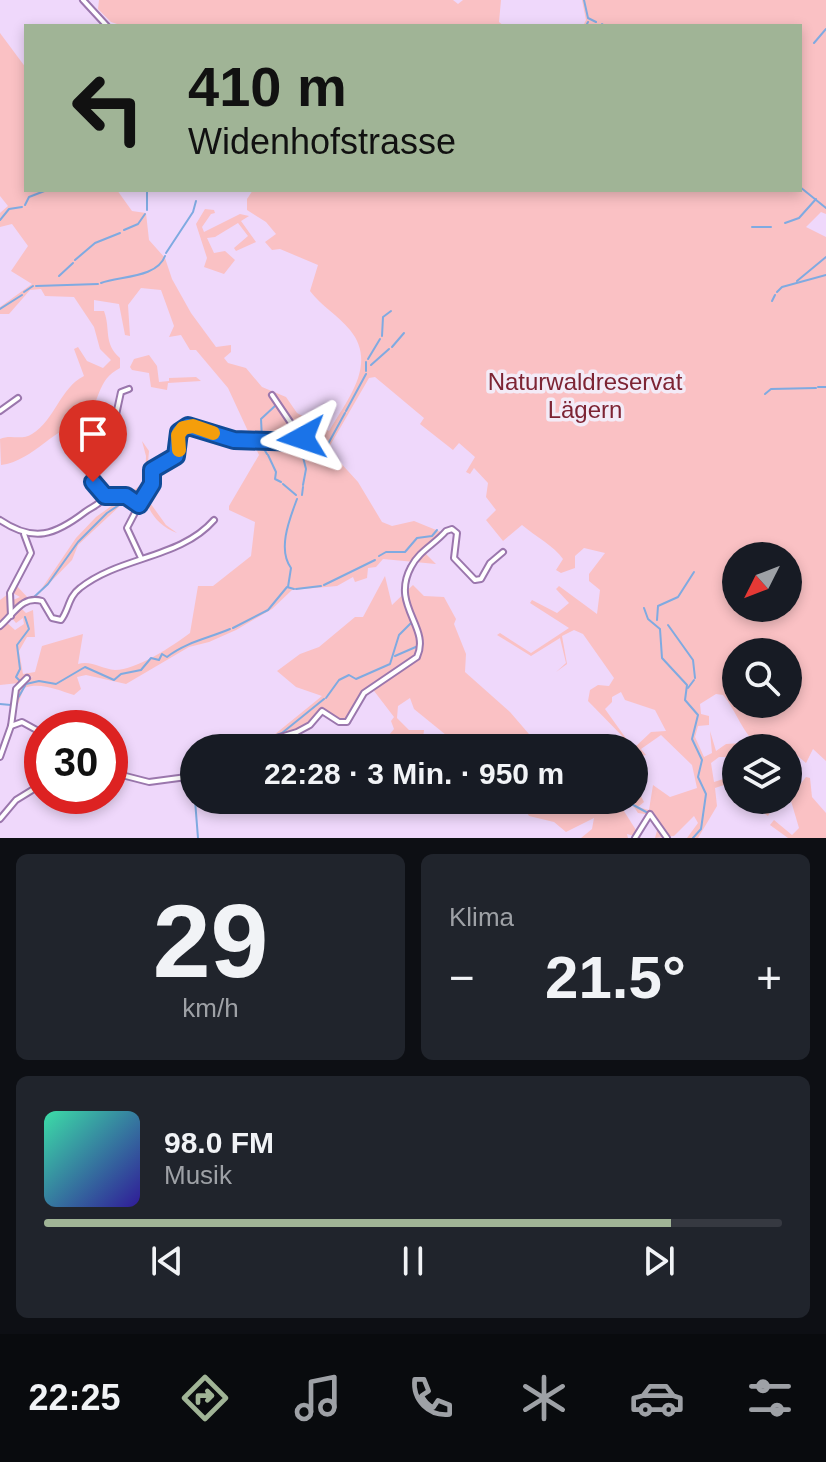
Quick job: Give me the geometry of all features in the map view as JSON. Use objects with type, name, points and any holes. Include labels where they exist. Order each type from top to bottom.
[{"type":"street","points":[[83,0],[105,24]]},
{"type":"street","points":[[105,496],[92,480],[89,463],[97,441],[115,417],[121,392],[129,389]]},
{"type":"street","points":[[141,558],[127,528],[152,484],[151,471],[176,456],[178,435],[185,427],[193,426],[234,440],[303,441],[272,395]]},
{"type":"street","points":[[0,411],[18,398]]},
{"type":"street","points":[[105,496],[126,496],[139,505]]},
{"type":"street","points":[[0,520],[24,534],[42,536],[57,532],[100,504],[105,496]]},
{"type":"street","points":[[0,626],[23,602],[35,599],[44,603],[54,619],[61,620],[79,588],[141,558],[177,546],[204,531],[214,520]]},
{"type":"street","points":[[290,734],[310,725],[321,711],[339,722],[347,722],[363,694],[417,657],[419,637],[403,592],[412,564],[448,529],[454,529],[458,535],[452,551],[454,560],[475,580],[481,579],[491,562],[503,552]]},
{"type":"street","points":[[11,616],[10,593],[31,553],[24,534]]},
{"type":"street","points":[[0,757],[11,726],[16,689],[27,678]]},
{"type":"street","points":[[11,726],[24,723]]},
{"type":"street","points":[[128,777],[149,782],[180,778]]},
{"type":"street","points":[[0,819],[24,795]]},
{"type":"street","points":[[636,836],[650,814],[667,838]]},
{"type":"green space","points":[[99,0],[453,0],[458,4],[463,0],[501,0],[499,22],[502,24],[117,24],[98,9]]},
{"type":"green space","name":"Naturwaldreservat Lägern","points":[[582,0],[826,0],[826,214],[821,212],[806,227],[826,237],[826,761],[813,749],[806,763],[802,760],[802,734],[748,734],[738,718],[802,718],[802,638],[722,638],[722,695],[716,694],[700,704],[701,714],[709,716],[709,725],[698,726],[695,737],[704,757],[712,753],[710,731],[716,751],[722,747],[722,757],[711,763],[714,782],[722,779],[722,786],[715,788],[717,806],[698,838],[687,838],[698,823],[694,816],[674,836],[655,838],[658,827],[653,815],[646,814],[648,814],[653,785],[670,797],[697,788],[692,765],[661,735],[648,744],[651,732],[666,731],[655,710],[625,700],[621,692],[612,697],[612,702],[605,709],[623,734],[620,734],[588,701],[590,690],[598,685],[609,686],[614,678],[583,634],[574,630],[562,636],[567,664],[556,672],[566,663],[560,638],[531,656],[497,635],[500,633],[531,653],[569,628],[530,603],[532,600],[557,613],[569,603],[556,589],[559,586],[597,614],[600,590],[589,581],[589,574],[605,553],[584,548],[575,556],[575,568],[561,573],[556,570],[563,559],[559,554],[522,525],[503,541],[486,520],[496,510],[486,497],[488,483],[474,468],[470,474],[466,472],[475,457],[459,443],[453,450],[420,424],[424,418],[375,377],[369,378],[328,449],[358,482],[382,522],[392,526],[414,521],[441,532],[425,553],[436,564],[383,559],[376,567],[368,568],[367,578],[355,582],[353,577],[337,586],[292,590],[272,609],[236,630],[189,647],[126,684],[86,675],[77,677],[81,689],[74,695],[49,687],[30,686],[24,688],[18,704],[14,703],[17,691],[33,676],[19,683],[0,685],[0,600],[8,594],[11,601],[20,597],[11,592],[16,585],[29,599],[5,621],[15,630],[24,624],[23,618],[16,623],[11,617],[21,608],[26,613],[33,610],[35,637],[27,637],[19,651],[23,674],[35,672],[42,646],[83,634],[78,664],[87,663],[115,670],[154,656],[190,633],[198,586],[213,586],[251,556],[255,522],[229,510],[229,506],[259,455],[228,388],[196,350],[190,350],[181,335],[169,337],[174,326],[161,290],[141,288],[128,305],[130,336],[125,335],[119,304],[94,300],[94,311],[104,311],[109,342],[120,358],[120,368],[102,385],[85,423],[64,430],[24,457],[1,465],[0,439],[24,437],[40,428],[69,388],[84,376],[74,349],[78,347],[87,361],[103,368],[111,360],[100,349],[94,327],[74,297],[45,296],[41,289],[30,290],[9,314],[0,314],[0,307],[32,284],[11,271],[28,246],[12,224],[0,227],[0,213],[8,206],[0,196],[0,33],[24,65],[24,192],[118,192],[132,211],[146,213],[149,240],[165,258],[172,279],[191,313],[216,347],[231,345],[231,352],[224,358],[228,363],[246,368],[262,387],[286,397],[297,413],[329,431],[357,382],[361,356],[358,343],[350,330],[310,291],[318,265],[280,249],[272,250],[265,242],[276,234],[266,222],[247,210],[247,199],[252,192],[802,192],[802,24],[584,24]]},
{"type":"green space","points":[[205,209],[214,210],[215,213],[202,227],[204,232],[240,214],[249,216],[241,221],[256,242],[236,251],[234,248],[248,236],[238,223],[215,237],[207,238],[214,253],[225,251],[235,260],[224,274],[204,267],[207,258],[196,224]]},
{"type":"green space","points":[[149,355],[157,366],[159,382],[169,381],[169,378],[196,377],[201,381],[168,383],[167,390],[151,387],[149,373],[130,367],[134,359]]},
{"type":"green space","points":[[142,441],[149,451],[147,474],[155,484],[148,500],[166,525],[177,533],[164,526],[154,516],[144,490],[123,503],[78,545],[72,560],[36,597],[76,538],[96,517],[145,482],[146,456]]},
{"type":"green space","points":[[385,576],[392,605],[413,585],[424,596],[444,597],[456,619],[454,624],[466,654],[465,672],[510,712],[529,734],[445,734],[414,709],[410,698],[398,706],[397,718],[409,730],[424,730],[424,734],[390,734],[394,729],[391,721],[394,717],[371,687],[360,693],[346,721],[339,722],[320,712],[315,715],[310,730],[275,734],[322,696],[296,687],[277,671],[300,654],[319,647],[355,617],[363,617]]},
{"type":"green space","points":[[806,777],[810,778],[812,797],[826,813],[826,838],[788,838],[770,825],[774,820],[792,835],[799,828],[795,814],[802,814],[802,782]]},
{"type":"green space","points":[[626,814],[641,838],[627,834],[628,838],[581,838],[592,829],[594,818],[566,832],[554,822],[529,816]]},
{"type":"waterway","points":[[584,0],[588,18],[596,22]]},
{"type":"waterway","points":[[814,43],[826,29]]},
{"type":"waterway","points":[[802,189],[826,208]]},
{"type":"waterway","points":[[25,205],[29,197],[42,192]]},
{"type":"waterway","points":[[147,192],[147,210]]},
{"type":"waterway","points":[[785,223],[799,218],[816,199]]},
{"type":"waterway","points":[[166,253],[193,212],[196,201]]},
{"type":"waterway","points":[[0,220],[9,209],[22,207]]},
{"type":"waterway","points":[[124,230],[138,224],[145,214]]},
{"type":"waterway","points":[[752,227],[771,227]]},
{"type":"waterway","points":[[75,260],[95,243],[120,233]]},
{"type":"waterway","points":[[101,283],[154,269],[165,256]]},
{"type":"waterway","points":[[797,281],[826,257]]},
{"type":"waterway","points":[[59,276],[73,263]]},
{"type":"waterway","points":[[777,292],[782,287],[826,275]]},
{"type":"waterway","points":[[36,286],[98,284]]},
{"type":"waterway","points":[[24,292],[33,286]]},
{"type":"waterway","points":[[0,309],[22,295]]},
{"type":"waterway","points":[[772,301],[775,295]]},
{"type":"waterway","points":[[382,336],[383,317],[391,311]]},
{"type":"waterway","points":[[392,347],[404,333]]},
{"type":"waterway","points":[[368,359],[380,339]]},
{"type":"waterway","points":[[371,365],[389,349]]},
{"type":"waterway","points":[[366,362],[366,371]]},
{"type":"waterway","points":[[346,411],[366,374]]},
{"type":"waterway","points":[[818,387],[826,387]]},
{"type":"waterway","points":[[765,394],[771,389],[816,388]]},
{"type":"waterway","points":[[262,439],[261,419],[276,405]]},
{"type":"waterway","points":[[328,444],[345,413]]},
{"type":"waterway","points":[[310,443],[326,443]]},
{"type":"waterway","points":[[303,485],[306,469],[302,453],[308,444]]},
{"type":"waterway","points":[[264,449],[267,454]]},
{"type":"waterway","points":[[268,455],[276,472],[275,479],[281,482]]},
{"type":"waterway","points":[[283,484],[296,495]]},
{"type":"waterway","points":[[132,496],[147,485]]},
{"type":"waterway","points":[[302,495],[303,487]]},
{"type":"waterway","points":[[33,598],[48,584],[78,542],[107,513],[128,499]]},
{"type":"waterway","points":[[288,587],[291,568],[285,543],[297,499]]},
{"type":"waterway","points":[[379,556],[386,552],[405,552],[417,538],[432,536],[437,530]]},
{"type":"waterway","points":[[324,585],[375,560]]},
{"type":"waterway","points":[[657,620],[658,606],[678,597],[694,572]]},
{"type":"waterway","points":[[296,589],[321,586]]},
{"type":"waterway","points":[[233,628],[268,610],[287,587],[294,589]]},
{"type":"waterway","points":[[644,608],[648,619],[660,629],[662,658],[687,685],[685,700],[698,715],[692,739],[702,760],[698,777],[706,794],[701,829],[693,838]]},
{"type":"waterway","points":[[20,681],[16,677],[20,669],[17,645],[29,629],[25,617]]},
{"type":"waterway","points":[[326,698],[339,680],[349,675],[356,679],[390,664],[399,635],[412,622]]},
{"type":"waterway","points":[[668,625],[693,660],[695,678]]},
{"type":"waterway","points":[[14,705],[26,684],[39,681],[56,684],[85,667],[114,680],[121,674],[141,670],[151,658],[159,660],[162,654],[167,657],[190,644],[230,629]]},
{"type":"waterway","points":[[395,656],[418,646]]},
{"type":"waterway","points":[[688,688],[694,680]]},
{"type":"waterway","points":[[279,734],[324,699]]},
{"type":"waterway","points":[[0,704],[11,705]]},
{"type":"waterway","points":[[196,814],[198,838]]},
{"type":"slow traffic","points":[[179,450],[178,435],[183,428],[193,426],[213,433]]},
{"type":"route","points":[[93,482],[105,496],[126,496],[139,505],[152,484],[152,470],[176,456],[179,432],[188,426],[251,442],[281,439],[301,442],[302,438]]}]
